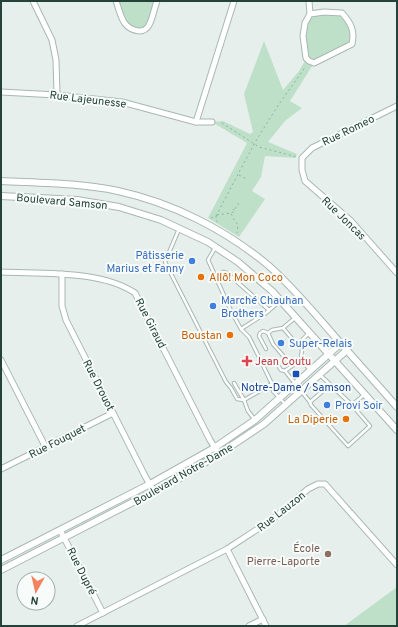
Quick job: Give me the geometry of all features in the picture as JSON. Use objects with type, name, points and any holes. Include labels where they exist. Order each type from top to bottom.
[{"type":"street","points":[[33,1],[52,40],[56,60],[58,95]]},
{"type":"street","points":[[116,1],[124,23],[127,27],[140,31],[145,30],[149,26],[156,1]]},
{"type":"street","points":[[196,122],[234,1]]},
{"type":"street","points":[[309,1],[310,14],[305,23],[303,36],[306,58],[314,63],[352,44],[354,36],[351,22],[342,13],[324,12],[310,14]]},
{"type":"street","name":"Rue Lajeunesse","points":[[1,92],[58,95],[122,102],[196,122],[212,122]]},
{"type":"street","name":"Rue Romeo","points":[[300,158],[312,148],[396,108]]},
{"type":"street","name":"Rue Joncas","points":[[300,158],[305,181],[351,221],[397,273]]},
{"type":"street","name":"Boulevard Samson","points":[[1,181],[63,184],[104,188],[148,199],[196,219],[230,238],[268,266],[298,294],[397,407]]},
{"type":"street","name":"Boulevard Samson","points":[[1,196],[67,200],[107,205],[144,214],[180,228],[215,247],[252,273],[281,300],[397,430]]},
{"type":"street","name":"Rue Giraud","points":[[1,272],[62,274],[104,279],[125,286],[135,293],[214,448],[219,454]]},
{"type":"street","name":"Rue Drouot","points":[[62,274],[62,306],[66,320],[154,492]]},
{"type":"street","name":"Boulevard Notre-Dame","points":[[1,560],[150,484],[214,448],[255,420],[341,343]]},
{"type":"street","name":"Boulevard Notre-Dame","points":[[1,570],[178,479],[254,432],[347,350]]},
{"type":"street","points":[[1,360],[45,446]]},
{"type":"street","name":"Rue Fouquet","points":[[1,469],[113,413]]},
{"type":"street","name":"Rue Lauzon","points":[[77,626],[227,549],[273,519],[308,489],[318,484],[325,484],[397,565]]},
{"type":"street","name":"Rue Dupré","points":[[60,530],[103,613]]},
{"type":"street","points":[[227,549],[266,626]]},
{"type":"street","points":[[248,626],[263,619]]},
{"type":"lane","points":[[180,228],[166,262],[226,382],[237,399],[244,400],[272,384]]},
{"type":"lane","points":[[215,247],[208,260],[216,275],[224,297],[241,329],[249,337],[272,384],[273,391],[286,405]]},
{"type":"lane","points":[[216,275],[223,272],[227,273],[270,310]]},
{"type":"lane","points":[[241,329],[270,310],[281,300]]},
{"type":"lane","points":[[268,333],[272,330],[283,328],[297,317]]},
{"type":"lane","points":[[283,328],[296,343],[303,344]]},
{"type":"lane","points":[[266,349],[259,336],[263,331],[268,333],[273,344],[292,366]]},
{"type":"lane","points":[[285,371],[301,359],[303,339],[310,332]]},
{"type":"lane","points":[[301,359],[311,370]]},
{"type":"lane","points":[[279,367],[281,370],[285,371],[311,405],[348,446],[370,426],[352,405],[320,374]]},
{"type":"lane","points":[[234,383],[244,400],[248,411],[255,420]]},
{"type":"lane","points":[[310,402],[330,385]]},
{"type":"lane","points":[[352,405],[365,394]]},
{"type":"path","points":[[217,224],[217,216],[254,144],[276,107],[307,64]]},
{"type":"path","points":[[222,123],[264,149],[300,158]]},
{"type":"path","points":[[238,174],[247,178]]},
{"type":"path","points":[[209,220],[217,216],[231,213],[239,203]]},
{"type":"path","points":[[231,213],[239,227],[236,236]]},
{"type":"green space","points":[[116,1],[157,1],[145,30],[127,27]]},
{"type":"green space","points":[[342,13],[351,23],[352,44],[314,63],[290,101],[302,108],[285,121],[268,142],[297,154],[295,158],[265,156],[261,177],[252,191],[265,199],[239,237],[208,218],[247,143],[212,122],[223,121],[250,134],[253,132],[244,94],[264,41],[283,90],[299,71],[306,59],[303,36],[310,14]]},
{"type":"green space","points":[[397,587],[397,626],[344,626]]},
{"type":"place","name":"Pâtisserie Marius et Fanny","points":[[192,261]]},
{"type":"place","name":"Allô! Mon Coco","points":[[201,277]]},
{"type":"place","name":"Marché Chauhan Brothers","points":[[213,306]]},
{"type":"place","name":"Boustan","points":[[230,335]]},
{"type":"place","name":"Super-Relais","points":[[281,343]]},
{"type":"place","name":"Jean Coutu","points":[[247,361]]},
{"type":"place","name":"Notre-Dame / Samson","points":[[296,374]]},
{"type":"place","name":"Provi Soir","points":[[327,405]]},
{"type":"place","name":"La Diperie","points":[[346,419]]},
{"type":"place","name":"École Pierre-Laporte","points":[[328,554]]}]
